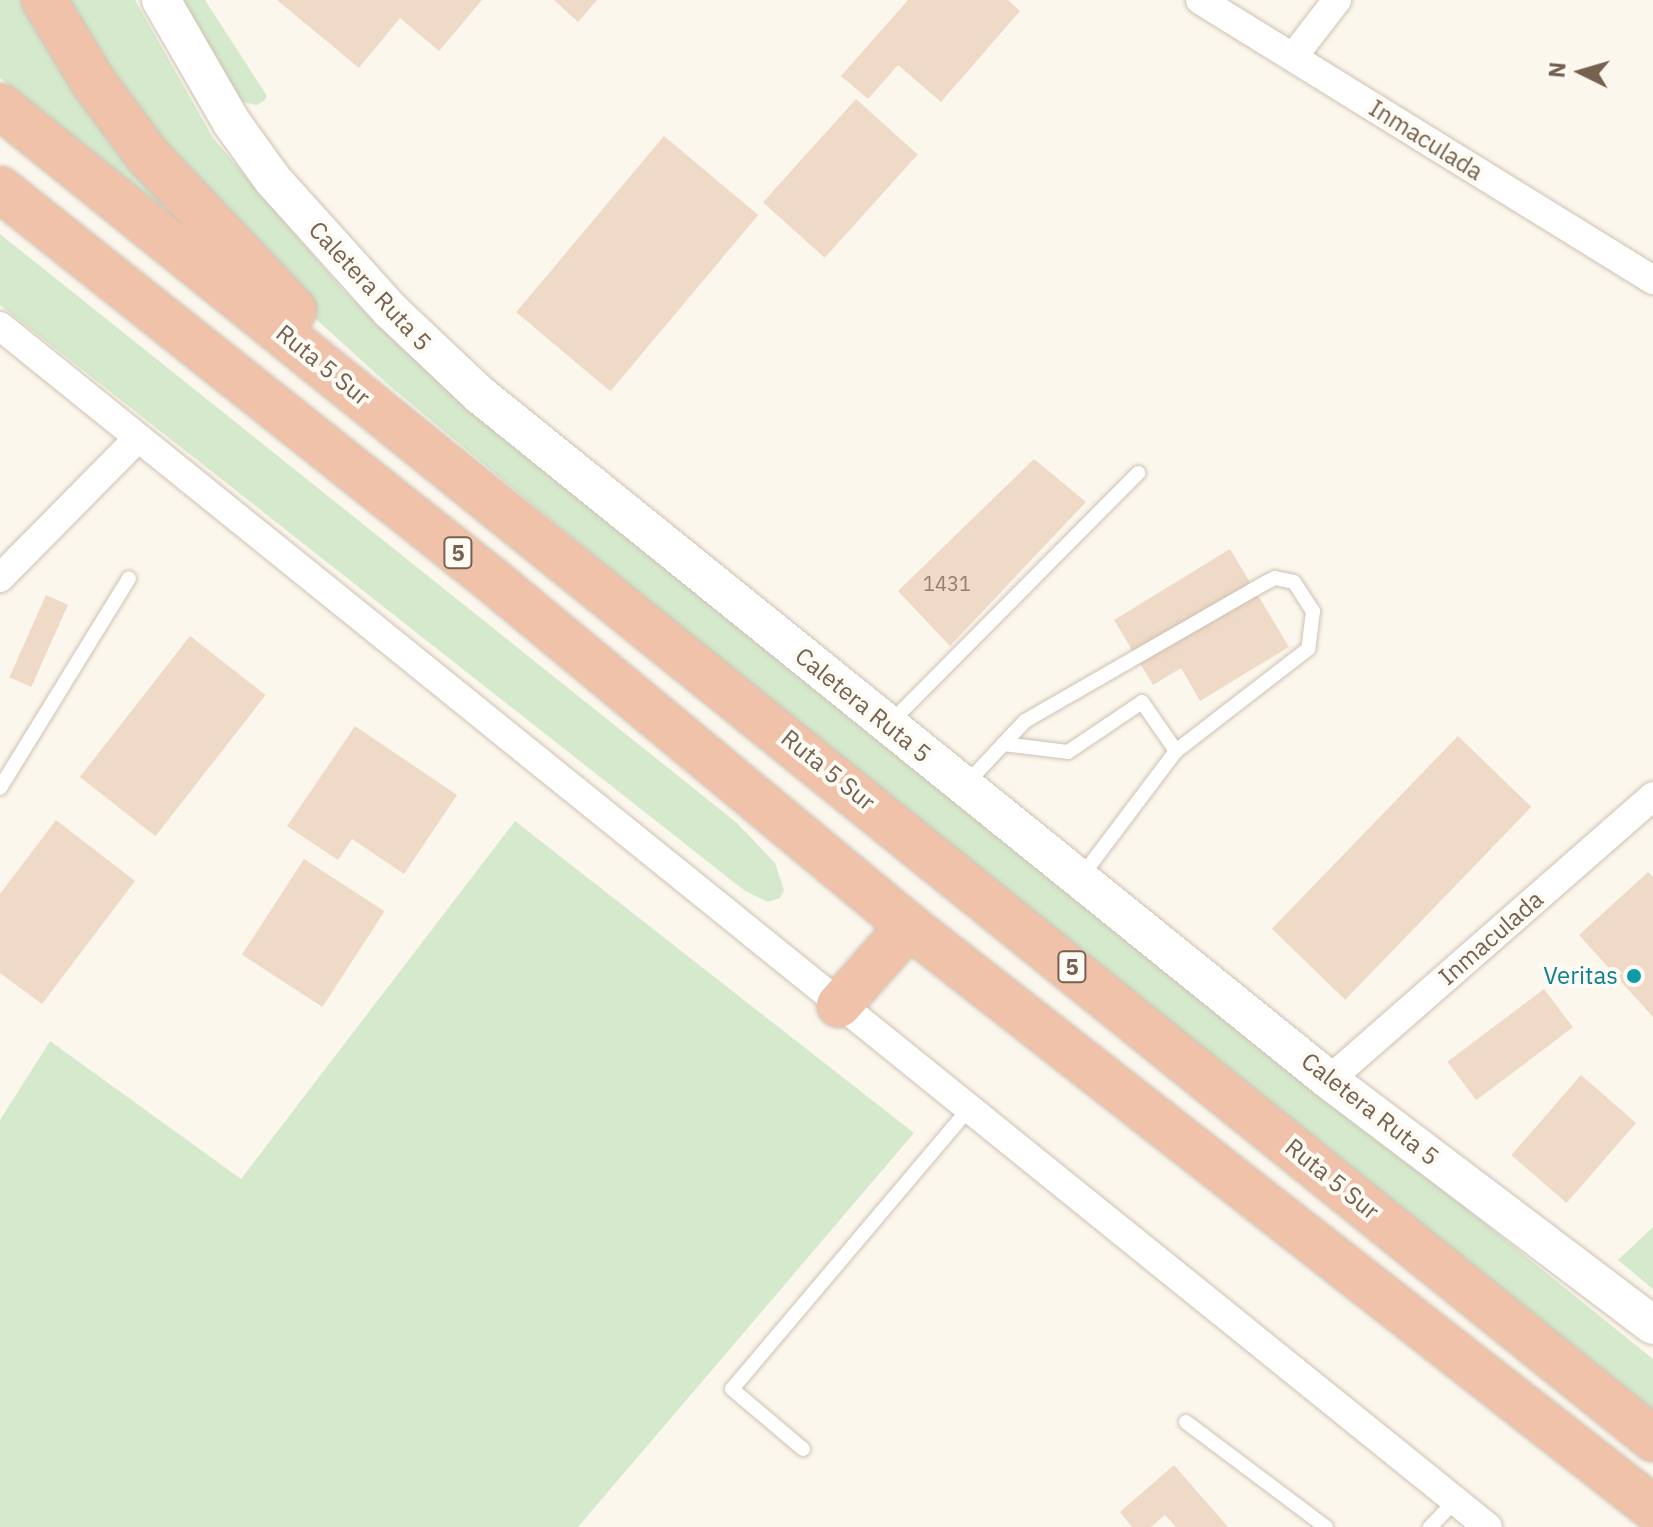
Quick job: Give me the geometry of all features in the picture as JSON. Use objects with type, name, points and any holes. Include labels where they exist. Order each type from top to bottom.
[{"type":"highway","points":[[44,0],[111,107],[185,199],[488,498]]},
{"type":"highway","name":"Ruta 5 Sur","points":[[0,106],[1653,1439]]},
{"type":"highway","name":"5","points":[[0,189],[492,580],[909,926],[1653,1508]]},
{"type":"highway","points":[[839,1005],[909,926]]},
{"type":"street","name":"Caletera Ruta 5","points":[[161,0],[232,123],[273,180],[400,320],[480,395],[1329,1080],[1653,1325]]},
{"type":"street","name":"Inmaculada","points":[[1200,0],[1653,280]]},
{"type":"street","points":[[1293,57],[1337,0]]},
{"type":"street","points":[[0,326],[1482,1525]]},
{"type":"street","points":[[0,578],[138,438]]},
{"type":"street","name":"Inmaculada","points":[[1329,1080],[1653,796]]},
{"type":"lane","points":[[888,725],[1138,473]]},
{"type":"lane","points":[[0,788],[129,578]]},
{"type":"lane","points":[[964,786],[1025,721],[1265,583],[1275,578],[1294,582],[1313,611],[1308,649],[1176,751],[1081,877]]},
{"type":"lane","points":[[1003,744],[1068,752],[1142,702],[1176,751]]},
{"type":"lane","points":[[803,1449],[732,1389],[969,1109]]},
{"type":"lane","points":[[1186,1422],[1326,1527]]},
{"type":"lane","points":[[1430,1527],[1455,1501]]},
{"type":"green space","points":[[0,0],[26,0],[170,206],[160,206],[0,78]]},
{"type":"green space","points":[[58,0],[135,0],[213,138],[344,291],[424,368],[1653,1359],[1653,1410],[694,639],[391,387],[318,321],[183,177]]},
{"type":"green space","points":[[180,0],[205,0],[267,96],[265,100],[257,105],[242,102]]},
{"type":"green space","points":[[0,234],[737,823],[775,863],[784,890],[780,898],[768,902],[745,891],[0,305]]},
{"type":"green space","points":[[515,821],[914,1133],[578,1527],[0,1527],[0,1120],[50,1041],[241,1179]]},
{"type":"green space","points":[[1653,1227],[1653,1289],[1618,1260]]},
{"type":"building","points":[[277,0],[482,0],[439,51],[400,18],[359,68]]},
{"type":"building","points":[[554,0],[597,0],[578,22]]},
{"type":"building","points":[[908,0],[1008,0],[1020,11],[941,102],[898,65],[868,99],[841,76]]},
{"type":"building","points":[[856,99],[918,155],[825,258],[763,202]]},
{"type":"building","points":[[664,136],[758,215],[610,391],[516,312]]},
{"type":"building","points":[[1034,459],[1086,502],[950,646],[898,591]]},
{"type":"building","points":[[1230,549],[1289,647],[1200,701],[1181,668],[1153,685],[1114,620]]},
{"type":"building","points":[[46,595],[68,605],[31,687],[9,677]]},
{"type":"building","points":[[190,636],[266,695],[155,836],[80,777]]},
{"type":"building","points":[[355,726],[457,795],[404,874],[352,839],[338,860],[287,826]]},
{"type":"building","points":[[1458,736],[1531,807],[1345,1000],[1272,929]]},
{"type":"building","points":[[56,820],[135,881],[42,1004],[0,973],[0,894]]},
{"type":"building","points":[[304,859],[385,911],[322,1007],[242,955]]},
{"type":"building","name":"Veritas","points":[[1648,872],[1653,877],[1653,1017],[1579,935]]},
{"type":"building","points":[[1544,989],[1573,1027],[1476,1100],[1447,1062]]},
{"type":"building","points":[[1581,1075],[1636,1123],[1567,1203],[1511,1155]]},
{"type":"building","points":[[1174,1465],[1228,1527],[1176,1527],[1165,1515],[1151,1527],[1132,1527],[1120,1512]]},
{"type":"place","name":"Veritas","points":[[1634,976]]}]
